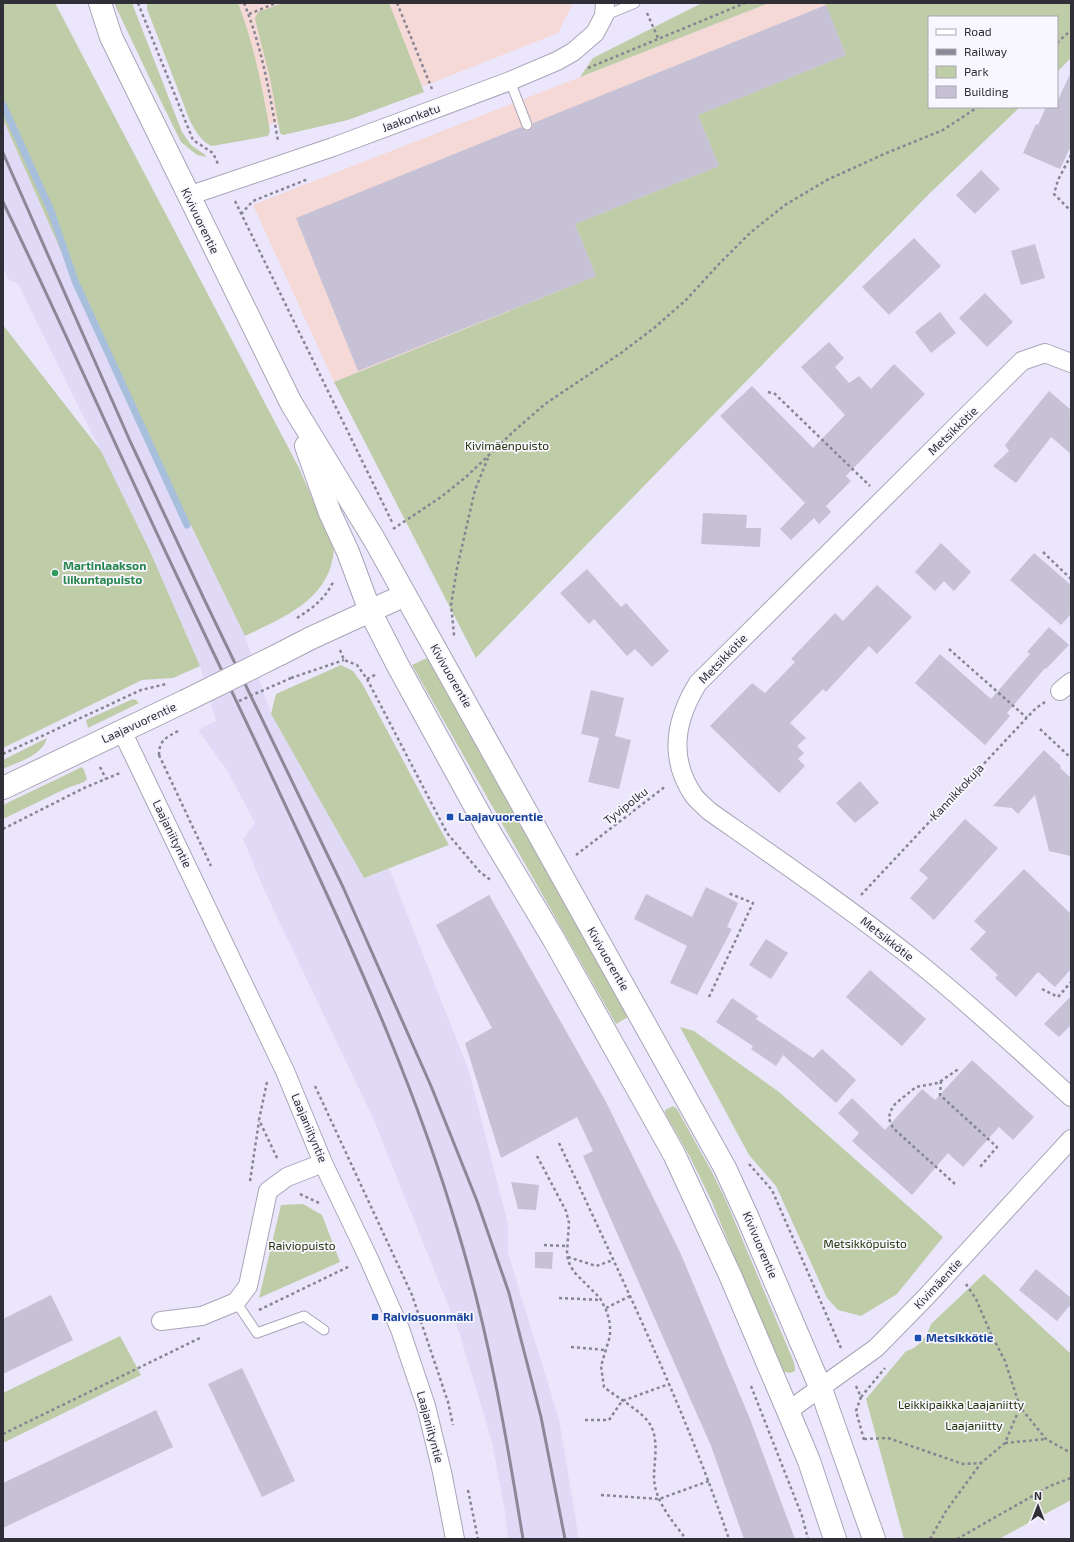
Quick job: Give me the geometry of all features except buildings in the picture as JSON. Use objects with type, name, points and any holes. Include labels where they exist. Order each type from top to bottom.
[{"type":"street","name":"Kivivuorentie","points":[[86,3],[111,37]]},
{"type":"street","name":"Kivivuorentie","points":[[100,3],[111,37],[291,403],[374,539],[404,595],[445,663],[725,1168],[821,1388],[874,1539]]},
{"type":"street","name":"Jaakonkatu","points":[[188,196],[333,147],[510,81],[557,61],[574,52],[596,33],[605,9]]},
{"type":"street","name":"Metsikkötie","points":[[1071,363],[1045,353],[1022,361],[698,683],[687,701],[680,720],[677,738],[678,761],[685,778],[694,796],[709,811],[848,908],[916,961],[962,999],[1071,1097]]},
{"type":"street","name":"Kivivuorentie","points":[[291,403],[330,512],[348,552],[370,611],[397,664],[487,828],[553,938],[674,1154],[730,1275],[809,1461],[835,1539]]},
{"type":"street","name":"Laajavuorentie","points":[[3,788],[185,701],[311,638],[404,595]]},
{"type":"street","name":"Laajaniityntie","points":[[122,731],[285,1071],[323,1163],[368,1257],[400,1329],[426,1406],[442,1472],[455,1539]]},
{"type":"street","name":"Kivimäentie","points":[[788,1411],[876,1348],[926,1297],[1071,1139]]},
{"type":"street","points":[[161,1321],[241,1309],[248,1286],[268,1191],[287,1177],[323,1163]]},
{"type":"lane","points":[[605,9],[635,3]]},
{"type":"lane","points":[[510,81],[527,125]]},
{"type":"lane","points":[[241,1309],[257,1333],[304,1316],[324,1330]]},
{"type":"path","points":[[138,3],[194,140],[213,153],[226,183],[395,528],[446,493],[466,477],[544,404],[621,353],[654,328],[686,300],[750,233],[785,204],[827,180],[942,130],[976,108]]},
{"type":"path","points":[[244,3],[249,14],[267,80],[278,141]]},
{"type":"path","points":[[249,14],[276,3]]},
{"type":"path","points":[[397,3],[434,93]]},
{"type":"path","points":[[646,10],[658,38]]},
{"type":"path","points":[[1058,42],[1071,30]]},
{"type":"path","points":[[1071,155],[1058,180],[1054,194],[1071,211]]},
{"type":"path","points":[[768,392],[775,394],[859,477],[884,498]]},
{"type":"path","points":[[454,634],[452,605],[457,568],[475,490],[489,456]]},
{"type":"path","points":[[1043,552],[1071,578]]},
{"type":"path","points":[[291,622],[318,604],[328,592],[336,574]]},
{"type":"path","points":[[949,649],[1027,718]]},
{"type":"path","points":[[235,703],[291,678],[344,660],[357,665],[367,679],[447,833],[480,872],[496,884]]},
{"type":"path","points":[[3,754],[140,690],[168,684]]},
{"type":"path","name":"Kannikkokuja","points":[[848,908],[1036,708],[1065,687]]},
{"type":"path","points":[[1040,728],[1071,758]]},
{"type":"path","points":[[3,828],[159,754],[159,746],[164,739],[182,729]]},
{"type":"path","name":"Tyvipolku","points":[[574,857],[664,787],[685,778]]},
{"type":"path","points":[[709,996],[753,903],[728,893]]},
{"type":"path","points":[[1042,989],[1058,997],[1071,982]]},
{"type":"path","points":[[955,1184],[893,1128],[889,1119],[890,1112],[895,1104],[916,1087],[938,1083],[960,1068]]},
{"type":"path","points":[[941,1081],[940,1095],[997,1146],[980,1167]]},
{"type":"path","points":[[558,1143],[630,1296],[669,1384],[709,1481],[729,1539]]},
{"type":"path","points":[[537,1156],[566,1211],[569,1223],[567,1246],[568,1256],[574,1272],[601,1300],[606,1308],[610,1324],[610,1336],[601,1366],[604,1387],[645,1417],[651,1426],[656,1450],[654,1478],[659,1498],[686,1539]]},
{"type":"path","points":[[544,1245],[567,1246]]},
{"type":"path","points":[[241,1309],[368,1257],[391,1246]]},
{"type":"path","points":[[568,1256],[596,1266],[613,1260]]},
{"type":"path","points":[[964,1281],[976,1299],[1005,1361],[1020,1407],[1046,1440],[1071,1453]]},
{"type":"path","points":[[606,1308],[630,1296]]},
{"type":"path","points":[[559,1298],[601,1300]]},
{"type":"path","points":[[3,1434],[203,1337]]},
{"type":"path","points":[[571,1348],[605,1350]]},
{"type":"path","points":[[849,1368],[861,1397],[856,1411],[867,1446]]},
{"type":"path","points":[[585,1420],[609,1420],[622,1401],[669,1384]]},
{"type":"path","points":[[751,1386],[802,1516],[808,1539]]},
{"type":"path","points":[[930,1539],[946,1511],[981,1463],[1005,1443],[1020,1407]]},
{"type":"path","points":[[864,1439],[888,1438],[964,1464],[981,1463]]},
{"type":"path","points":[[1005,1443],[1046,1440]]},
{"type":"path","points":[[957,1539],[1050,1486],[1071,1478]]},
{"type":"path","points":[[601,1495],[659,1498],[709,1481]]},
{"type":"shaded area","points":[[184,3],[573,3],[558,33],[343,118],[227,128]]},
{"type":"shaded area","points":[[769,3],[825,3],[846,55],[698,115],[719,166],[575,224],[596,276],[334,382],[253,205]]},
{"type":"shaded area","points":[[3,119],[97,333],[245,636],[271,714],[364,878],[389,868],[469,1071],[508,1224],[508,1253],[559,1419],[579,1539],[508,1539],[505,1512],[492,1442],[459,1332],[373,1118],[266,894],[243,839],[255,823],[228,772],[198,730],[216,721],[200,666],[149,549],[18,284],[9,280],[3,268]]},
{"type":"green space","points":[[3,3],[55,3],[298,466],[334,547],[331,565],[325,580],[315,593],[290,613],[245,636],[97,333],[3,119]]},
{"type":"green space","points":[[114,3],[132,3],[182,132],[191,145],[206,157],[197,155],[181,142]]},
{"type":"green space","points":[[147,3],[238,3],[249,34],[257,66],[270,131],[268,136],[212,146],[201,139],[190,121],[147,9]]},
{"type":"green space","points":[[283,3],[389,3],[424,92],[348,120],[283,135],[280,133],[270,78],[255,19],[258,12]]},
{"type":"green space","points":[[702,3],[769,3],[580,77],[593,58]]},
{"type":"green space","name":"Kivimäenpuisto","points":[[825,3],[1071,3],[1071,58],[1058,71],[1058,16],[928,16],[928,108],[1019,108],[929,194],[476,658],[334,382],[596,276],[575,224],[719,166],[698,115],[846,55]]},
{"type":"green space","name":"Martinlaakson liikuntapuisto","points":[[3,325],[101,451],[149,549],[200,666],[173,678],[142,680],[3,748]]},
{"type":"green space","points":[[427,658],[628,1017],[616,1024],[412,665]]},
{"type":"green space","points":[[341,665],[353,671],[363,685],[449,845],[364,878],[271,714],[276,694]]},
{"type":"green space","points":[[133,699],[139,703],[88,728],[86,720]]},
{"type":"green space","points":[[47,738],[35,754],[3,769],[3,760]]},
{"type":"green space","points":[[82,767],[87,779],[84,782],[67,788],[3,819],[3,805]]},
{"type":"green space","name":"Metsikköpuisto","points":[[680,1027],[694,1031],[779,1092],[943,1237],[897,1294],[861,1316],[838,1310],[827,1298],[776,1186],[749,1155]]},
{"type":"green space","points":[[673,1106],[677,1109],[713,1174],[727,1203],[793,1360],[795,1371],[790,1373],[781,1371],[712,1202],[690,1157],[665,1113],[665,1110]]},
{"type":"green space","name":"Raiviopuisto","points":[[303,1204],[322,1215],[340,1262],[259,1298],[281,1205]]},
{"type":"green space","name":"Laajaniitty","points":[[984,1274],[1071,1354],[1071,1500],[999,1539],[904,1539],[866,1399],[906,1351],[915,1347],[922,1341],[931,1324]]},
{"type":"green space","points":[[120,1336],[141,1375],[3,1443],[3,1393]]},
{"type":"waterway","points":[[3,105],[51,211],[75,281],[187,525]]},
{"type":"railway","points":[[3,153],[130,441],[205,601],[343,887],[431,1086],[477,1201],[509,1293],[541,1417],[565,1539]]},
{"type":"railway","points":[[3,202],[326,892],[368,986],[407,1082],[442,1179],[478,1304],[503,1421],[523,1539]]},
{"type":"place","name":"Martinlaakson liikuntapuisto","points":[[55,573]]},
{"type":"place","name":"Laajavuorentie","points":[[450,817]]},
{"type":"place","name":"Raiviosuonmäki","points":[[375,1317]]},
{"type":"place","name":"Metsikkötie","points":[[918,1338]]},
{"type":"park label","name":"Leikkipaikka Laajaniitty","points":[[961,1405]]}]
